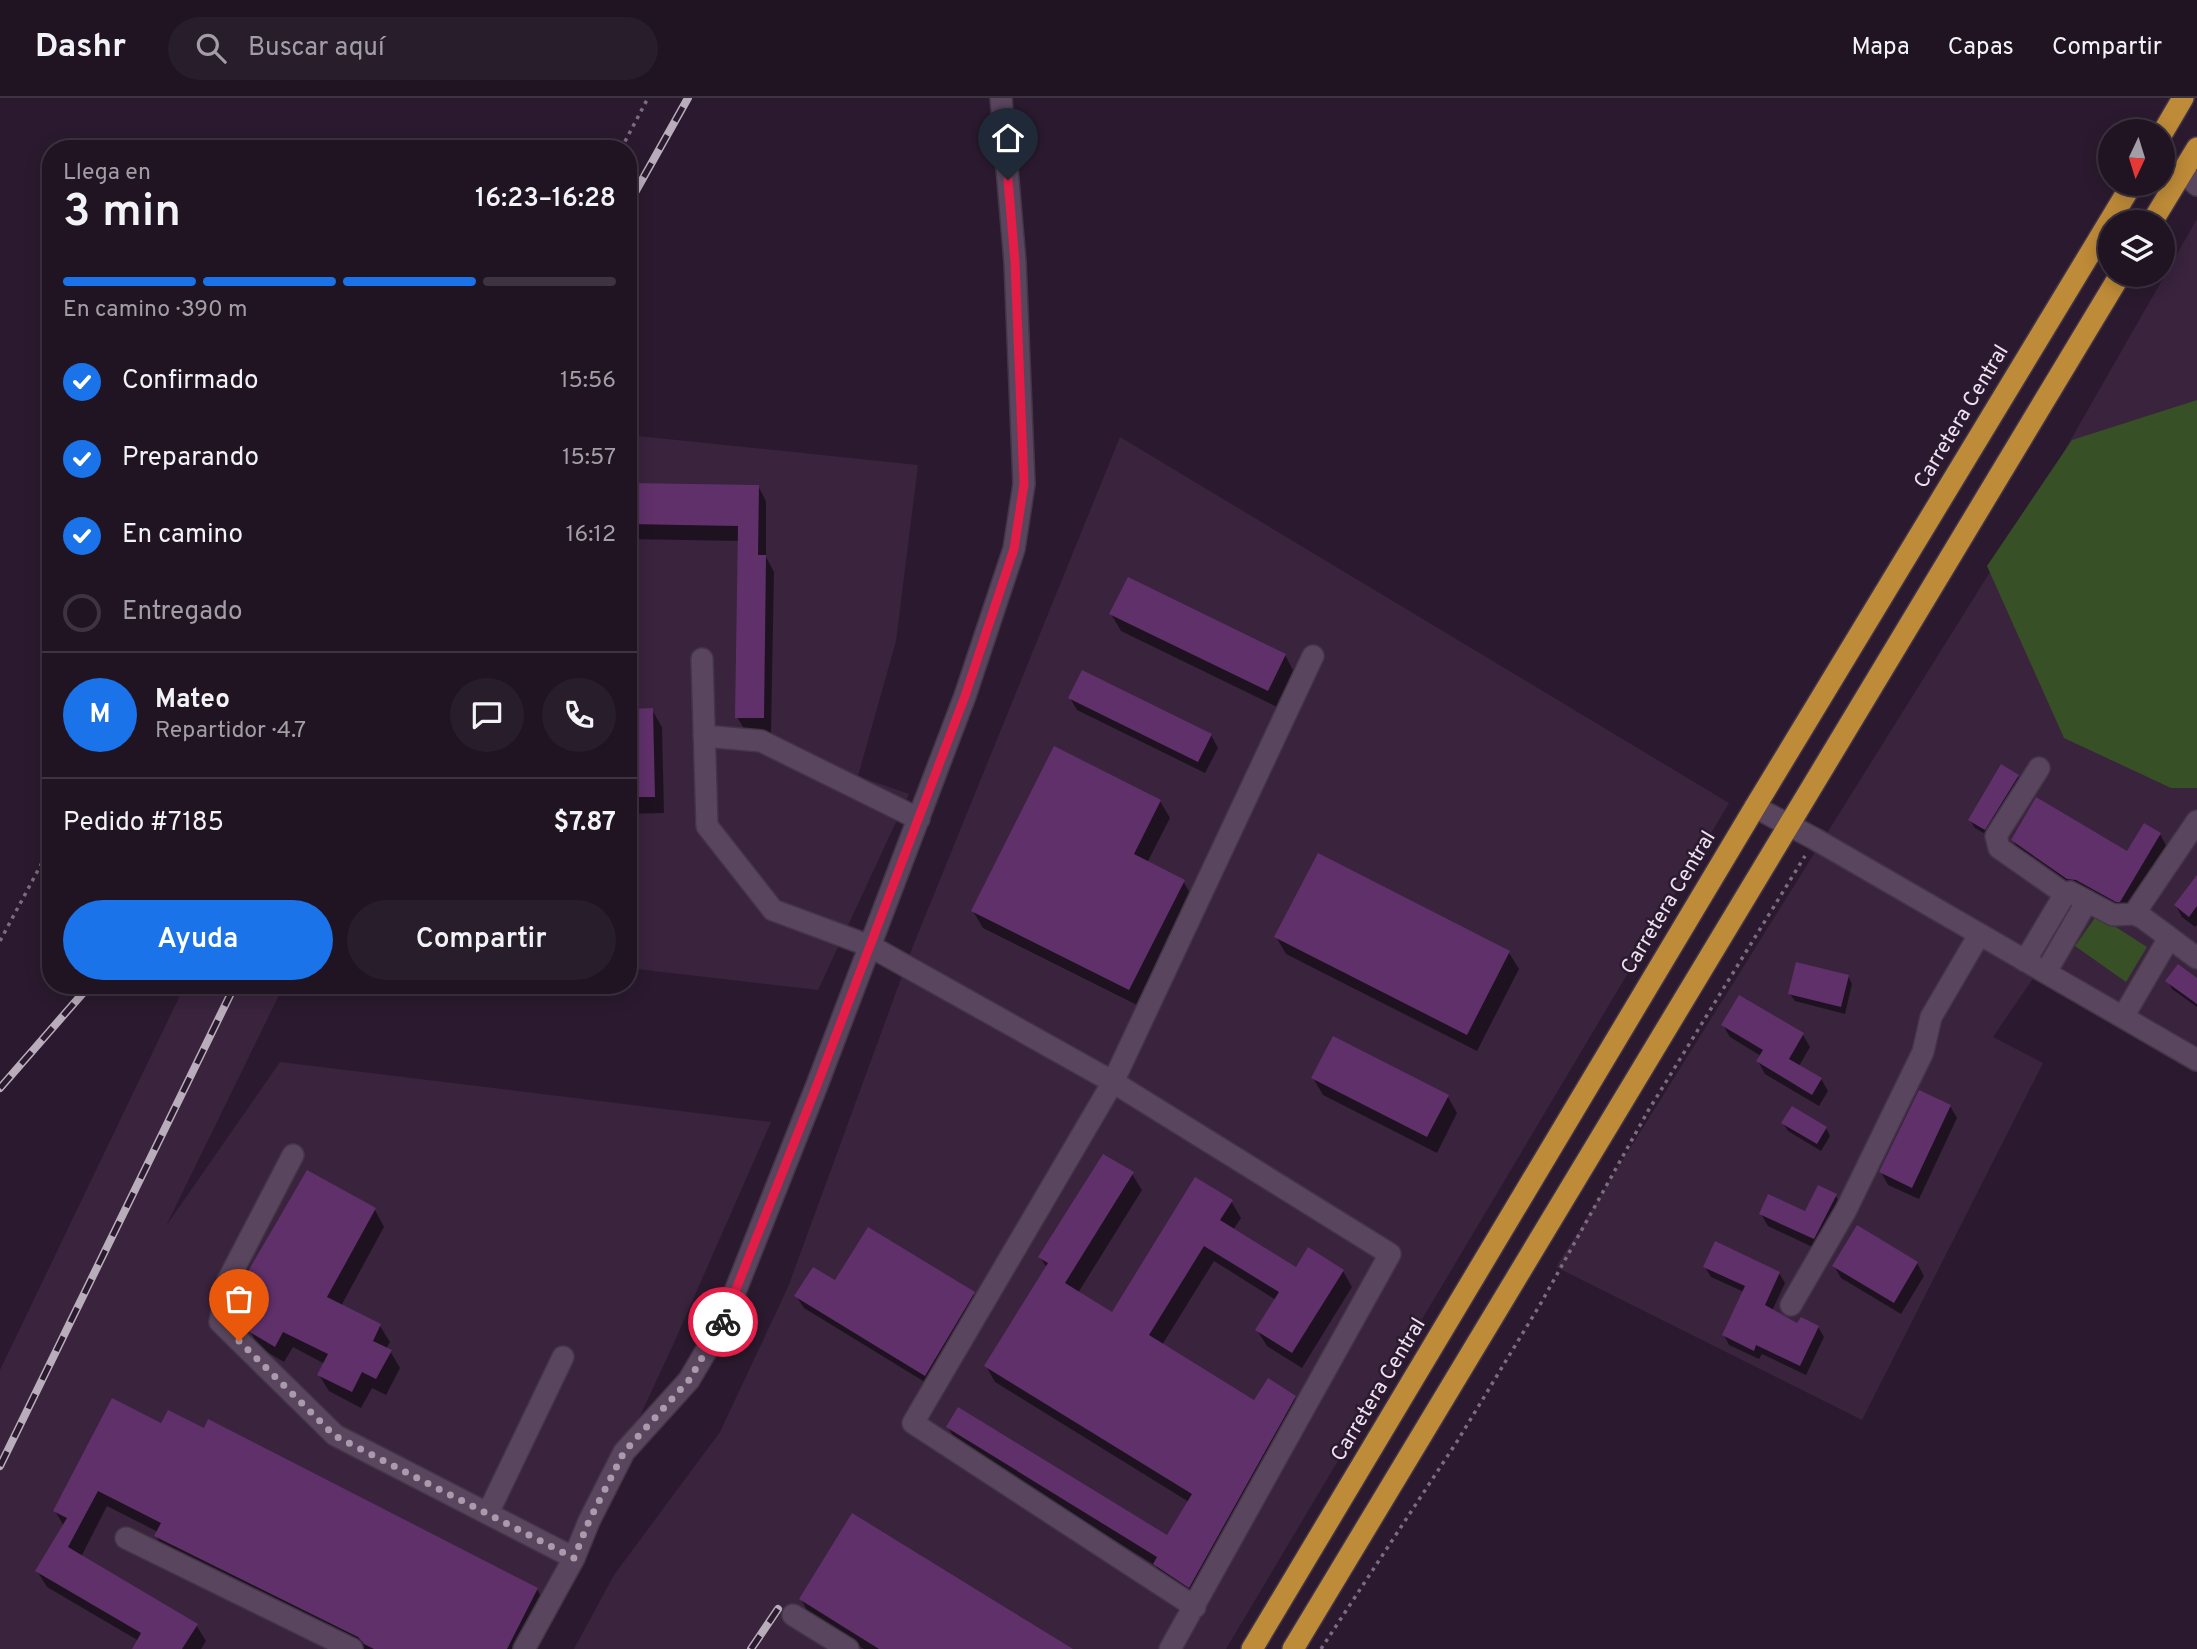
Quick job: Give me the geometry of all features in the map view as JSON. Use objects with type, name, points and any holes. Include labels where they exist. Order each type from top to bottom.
[{"type":"highway","points":[[2171,119],[2183,98]]},
{"type":"highway","points":[[2162,210],[2190,178],[2197,148]]},
{"type":"highway","name":"Carretera Central","points":[[1252,1649],[1755,807],[2125,196]]},
{"type":"highway","points":[[1293,1649],[2113,287]]},
{"type":"street","points":[[524,1649],[574,1558],[589,1521],[624,1452],[689,1380],[723,1322],[919,819],[965,696],[1014,549],[1024,484],[1015,262],[1001,98]]},
{"type":"street","points":[[1195,1607],[913,1423],[1113,1082],[1313,656]]},
{"type":"street","points":[[702,659],[707,827],[773,910],[870,946],[1113,1082],[1390,1254],[1170,1649]]},
{"type":"street","points":[[704,736],[761,741],[919,819]]},
{"type":"street","points":[[2039,768],[1996,836],[1999,848],[2065,894]]},
{"type":"street","points":[[1755,807],[2197,1060]]},
{"type":"street","points":[[2134,914],[2197,821]]},
{"type":"street","points":[[2025,961],[2065,894],[2070,892],[2113,915],[2134,914],[2197,958]]},
{"type":"street","points":[[2046,972],[2087,901]]},
{"type":"street","points":[[1791,1305],[1846,1210],[1923,1052],[1931,1017],[1979,935]]},
{"type":"street","points":[[2123,1017],[2169,937]]},
{"type":"street","points":[[293,1155],[228,1280],[220,1322],[335,1436],[574,1558]]},
{"type":"street","points":[[488,1513],[563,1357]]},
{"type":"street","points":[[126,1538],[352,1649]]},
{"type":"street","points":[[793,1615],[848,1649]]},
{"type":"path","points":[[626,140],[648,98]]},
{"type":"path","points":[[1321,1649],[1458,1440],[1541,1303],[1648,1111],[1815,839]]},
{"type":"path","points":[[0,941],[42,863]]},
{"type":"shaded area","points":[[2197,219],[2197,1054],[2047,958],[1993,1037],[2043,1063],[1862,1420],[1556,1267],[2050,476],[2158,287],[2175,287],[2175,257]]},
{"type":"shaded area","points":[[637,436],[918,465],[896,641],[858,776],[909,794],[818,990],[637,969]]},
{"type":"shaded area","points":[[1120,437],[1729,803],[1226,1649],[574,1649],[614,1575],[720,1432],[788,1287],[913,946]]},
{"type":"shaded area","points":[[181,994],[280,994],[166,1226],[280,1062],[771,1122],[673,1345],[574,1558],[527,1649],[0,1649],[0,1370]]},
{"type":"green space","points":[[2197,400],[2197,788],[2171,788],[2064,738],[1987,566],[2072,440]]},
{"type":"green space","points":[[2097,915],[2147,947],[2126,982],[2075,946]]},
{"type":"building","points":[[637,483],[759,485],[758,555],[766,555],[764,718],[735,718],[738,526],[637,524]]},
{"type":"building","points":[[1128,577],[1286,654],[1268,691],[1109,614]]},
{"type":"building","points":[[1082,670],[1212,734],[1198,762],[1068,698]]},
{"type":"building","points":[[653,708],[655,797],[637,797],[637,709]]},
{"type":"building","points":[[1054,746],[1161,800],[1134,854],[1185,880],[1129,990],[971,911]]},
{"type":"building","points":[[2001,764],[2019,775],[1985,830],[1968,820]]},
{"type":"building","points":[[2036,797],[2127,851],[2144,823],[2161,833],[2120,902],[2076,880],[2067,879],[2011,840]]},
{"type":"building","points":[[1318,853],[1510,951],[1467,1035],[1274,937]]},
{"type":"building","points":[[2197,875],[2197,906],[2189,917],[2174,905]]},
{"type":"building","points":[[1796,962],[1849,975],[1841,1007],[1788,994]]},
{"type":"building","points":[[2178,964],[2197,978],[2197,1004],[2165,981]]},
{"type":"building","points":[[1739,995],[1804,1033],[1789,1059],[1822,1078],[1812,1095],[1756,1061],[1763,1050],[1721,1025]]},
{"type":"building","points":[[1333,1036],[1449,1095],[1427,1137],[1311,1078]]},
{"type":"building","points":[[1919,1090],[1951,1105],[1912,1188],[1879,1172]]},
{"type":"building","points":[[1792,1106],[1827,1127],[1817,1144],[1781,1123]]},
{"type":"building","points":[[1103,1154],[1134,1172],[1065,1283],[1112,1312],[1195,1177],[1233,1200],[1220,1220],[1296,1267],[1308,1247],[1344,1270],[1292,1353],[1255,1330],[1279,1292],[1204,1246],[1149,1335],[1254,1400],[1268,1378],[1296,1396],[1189,1588],[1153,1564],[1157,1557],[946,1427],[958,1407],[1167,1535],[1192,1494],[984,1366],[1048,1263],[1038,1257]]},
{"type":"building","points":[[307,1170],[376,1208],[327,1297],[381,1324],[373,1341],[392,1350],[376,1379],[362,1372],[352,1392],[317,1375],[328,1354],[283,1332],[275,1347],[248,1331],[255,1317],[236,1308],[240,1285]]},
{"type":"building","points":[[1818,1185],[1837,1194],[1814,1239],[1759,1214],[1768,1194],[1805,1211]]},
{"type":"building","points":[[1857,1225],[1918,1262],[1894,1303],[1832,1266]]},
{"type":"building","points":[[868,1227],[975,1292],[925,1376],[794,1296],[813,1267],[835,1280]]},
{"type":"building","points":[[1715,1241],[1780,1272],[1765,1305],[1797,1323],[1801,1317],[1819,1326],[1800,1366],[1756,1345],[1754,1351],[1722,1335],[1745,1286],[1703,1267]]},
{"type":"building","points":[[112,1398],[161,1423],[168,1410],[204,1428],[208,1419],[538,1588],[507,1649],[374,1649],[358,1637],[154,1536],[161,1523],[98,1491],[68,1547],[198,1624],[182,1649],[132,1649],[141,1633],[35,1571],[67,1518],[53,1511]]},
{"type":"building","points":[[852,1513],[1073,1649],[879,1649],[799,1599]]},
{"type":"railway","points":[[637,189],[688,98]]},
{"type":"railway","points":[[0,1088],[82,994]]},
{"type":"railway","points":[[0,1466],[231,994]]},
{"type":"railway","points":[[751,1649],[778,1609]]},
{"type":"way so far","points":[[239,1341],[335,1436],[574,1558],[589,1521],[624,1452],[689,1380],[723,1322]]},
{"type":"route","points":[[723,1322],[817,1085],[965,696],[1014,549],[1024,484],[1015,262],[1008,180]]}]
